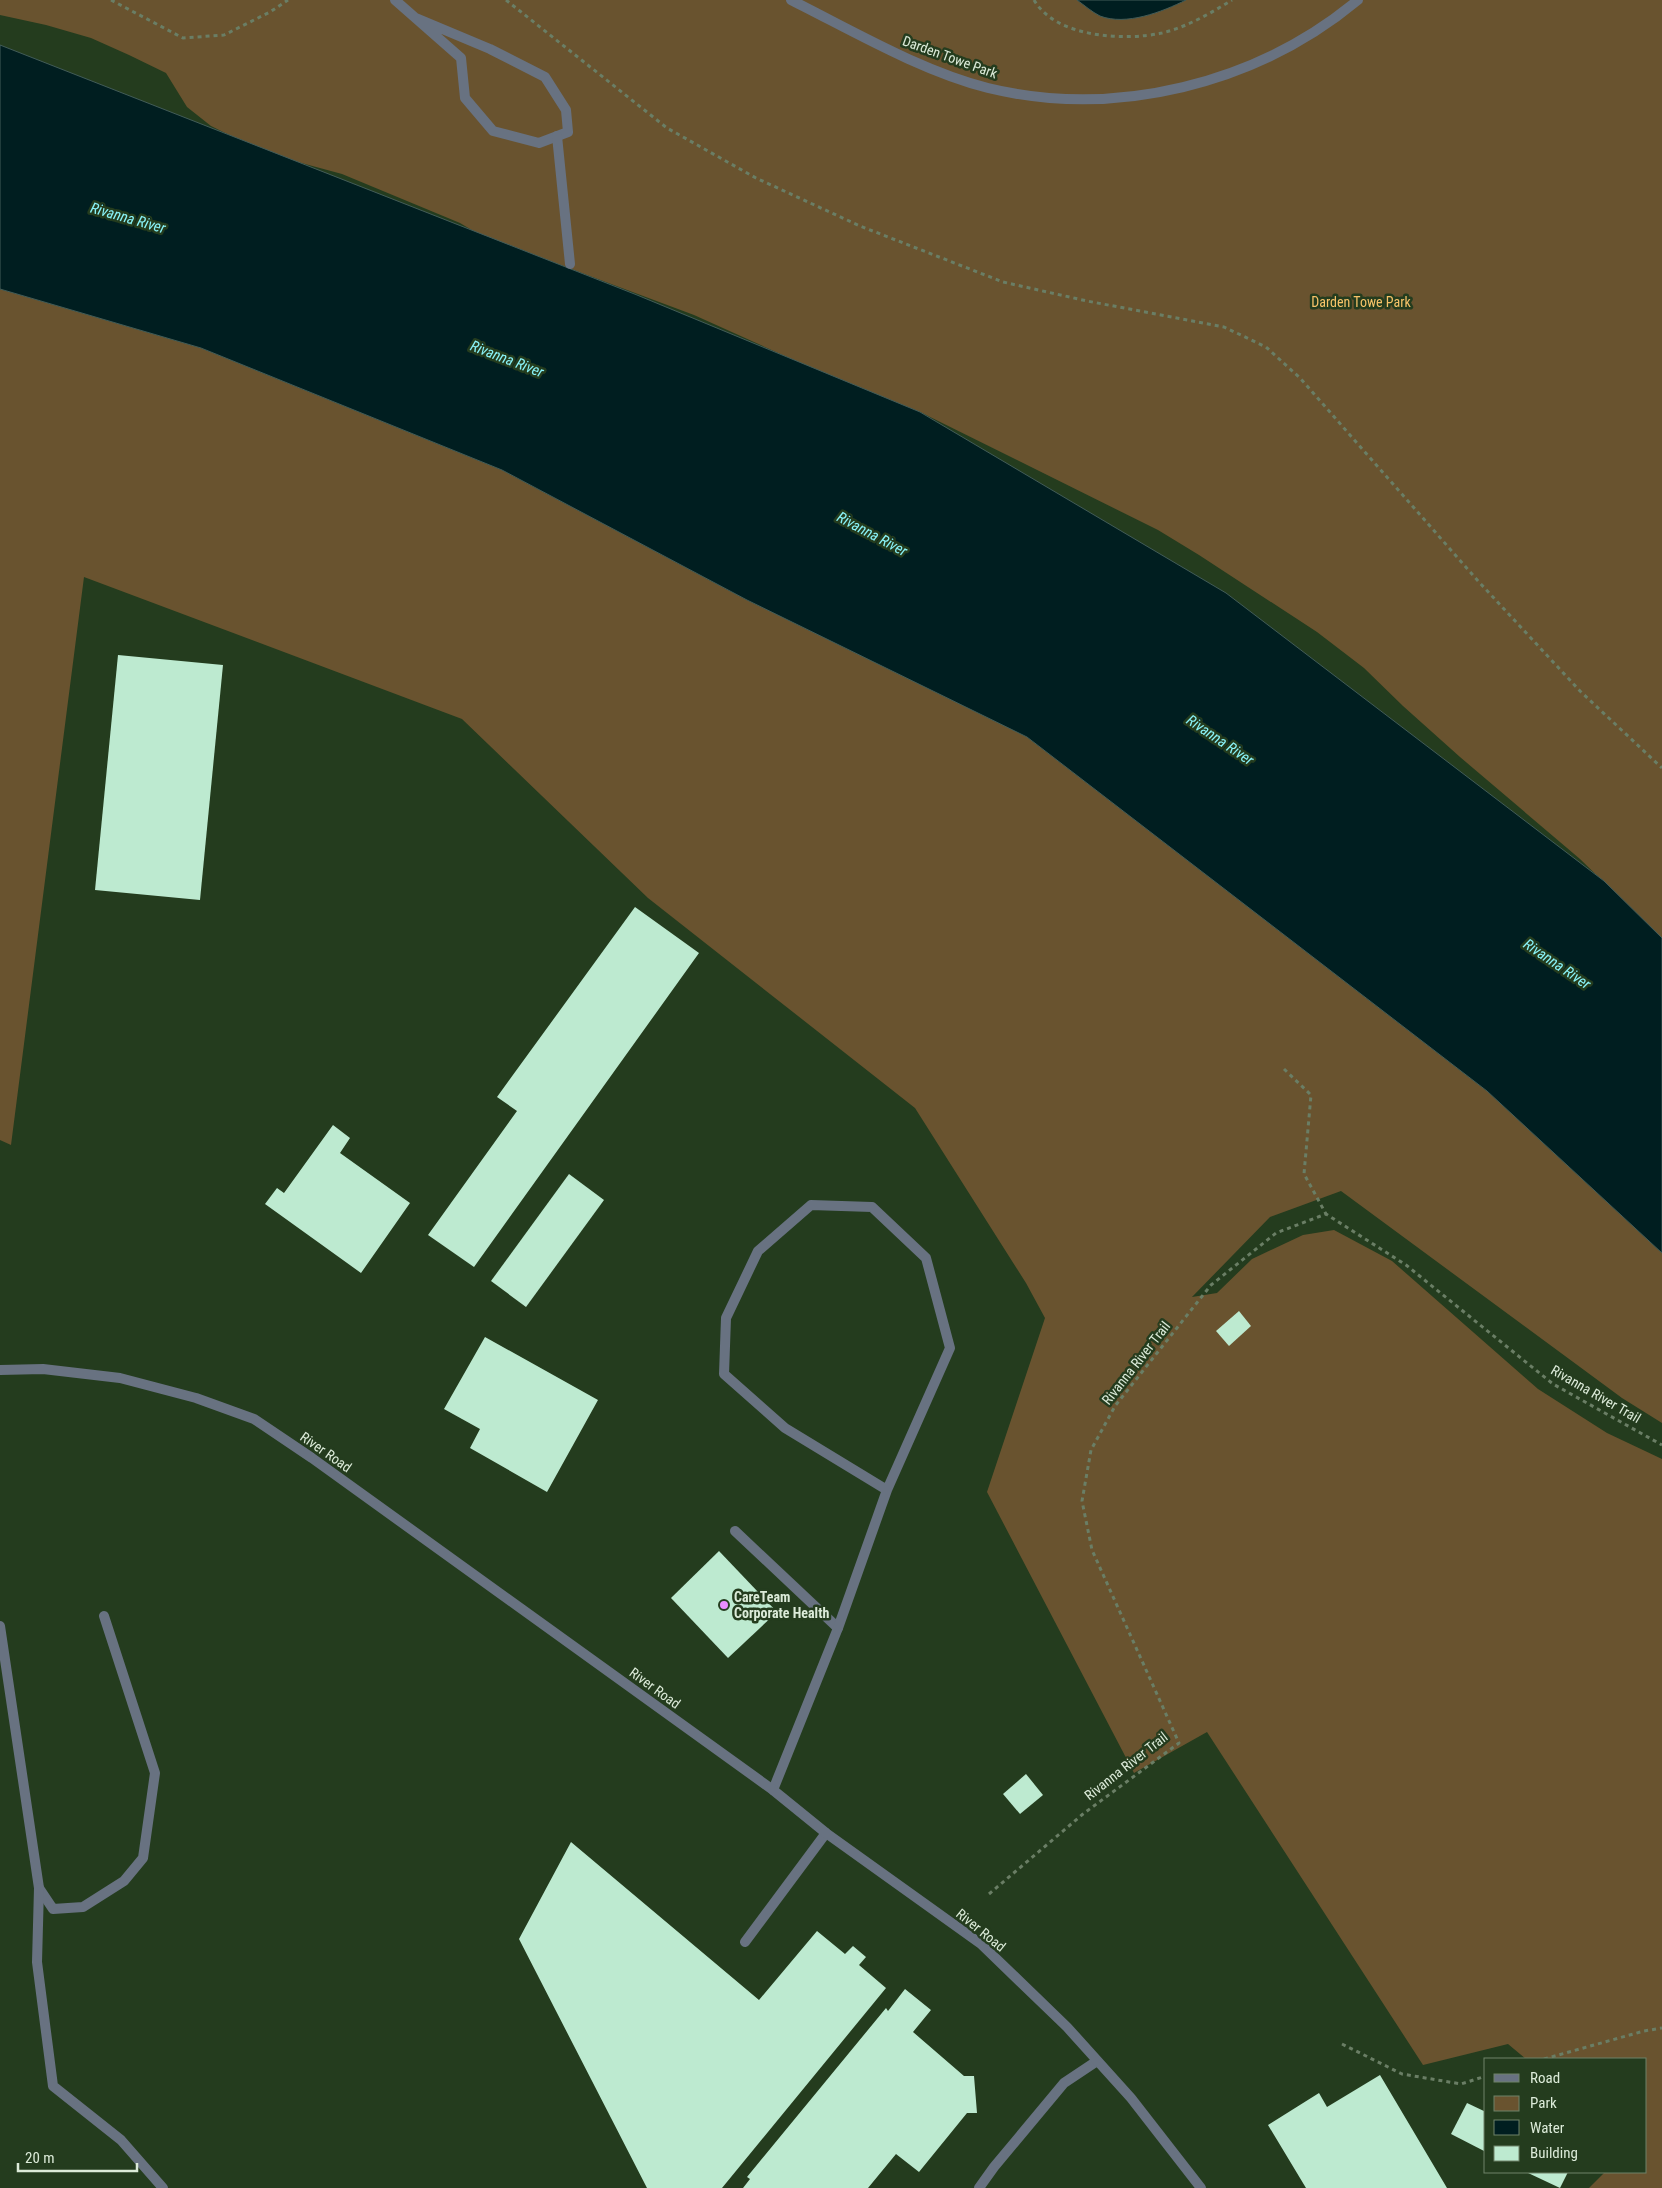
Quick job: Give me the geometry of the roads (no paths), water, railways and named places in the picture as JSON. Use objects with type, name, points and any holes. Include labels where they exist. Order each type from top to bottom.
[{"type":"street","points":[[395,0],[461,58],[465,98],[493,131],[539,143],[568,132],[566,110],[545,77],[490,49],[416,18]]},
{"type":"street","name":"Darden Towe Park","points":[[792,0],[915,62],[987,87],[1036,96],[1086,99],[1148,95],[1213,79],[1288,48],[1332,22],[1358,0]]},
{"type":"street","points":[[557,136],[570,264]]},
{"type":"street","points":[[773,1790],[838,1628],[887,1490],[950,1348],[926,1258],[872,1207],[811,1205],[758,1251],[726,1318],[724,1374],[785,1428],[887,1490]]},
{"type":"street","name":"River Road","points":[[0,1370],[43,1369],[120,1378],[196,1398],[254,1419],[312,1458],[773,1790],[826,1833],[981,1944],[1067,2027],[1130,2098],[1201,2188]]},
{"type":"street","points":[[735,1532],[838,1628]]},
{"type":"street","points":[[39,1888],[53,1909],[83,1907],[124,1881],[144,1858],[155,1773],[104,1616]]},
{"type":"street","points":[[0,1626],[39,1888],[37,1962],[53,2086],[121,2140],[163,2188]]},
{"type":"street","points":[[745,1942],[826,1833]]},
{"type":"street","points":[[979,2188],[994,2167],[1064,2083],[1097,2061]]},
{"type":"water","points":[[1077,0],[1186,0],[1144,16],[1110,19],[1100,16]]},
{"type":"water","name":"Rivanna River","points":[[0,45],[637,295],[920,412],[1226,593],[1604,881],[1662,938],[1662,1253],[1487,1091],[1027,737],[747,600],[502,470],[201,348],[0,289]]},
{"type":"place","name":"CareTeam Corporate Health","points":[[724,1605]]}]
